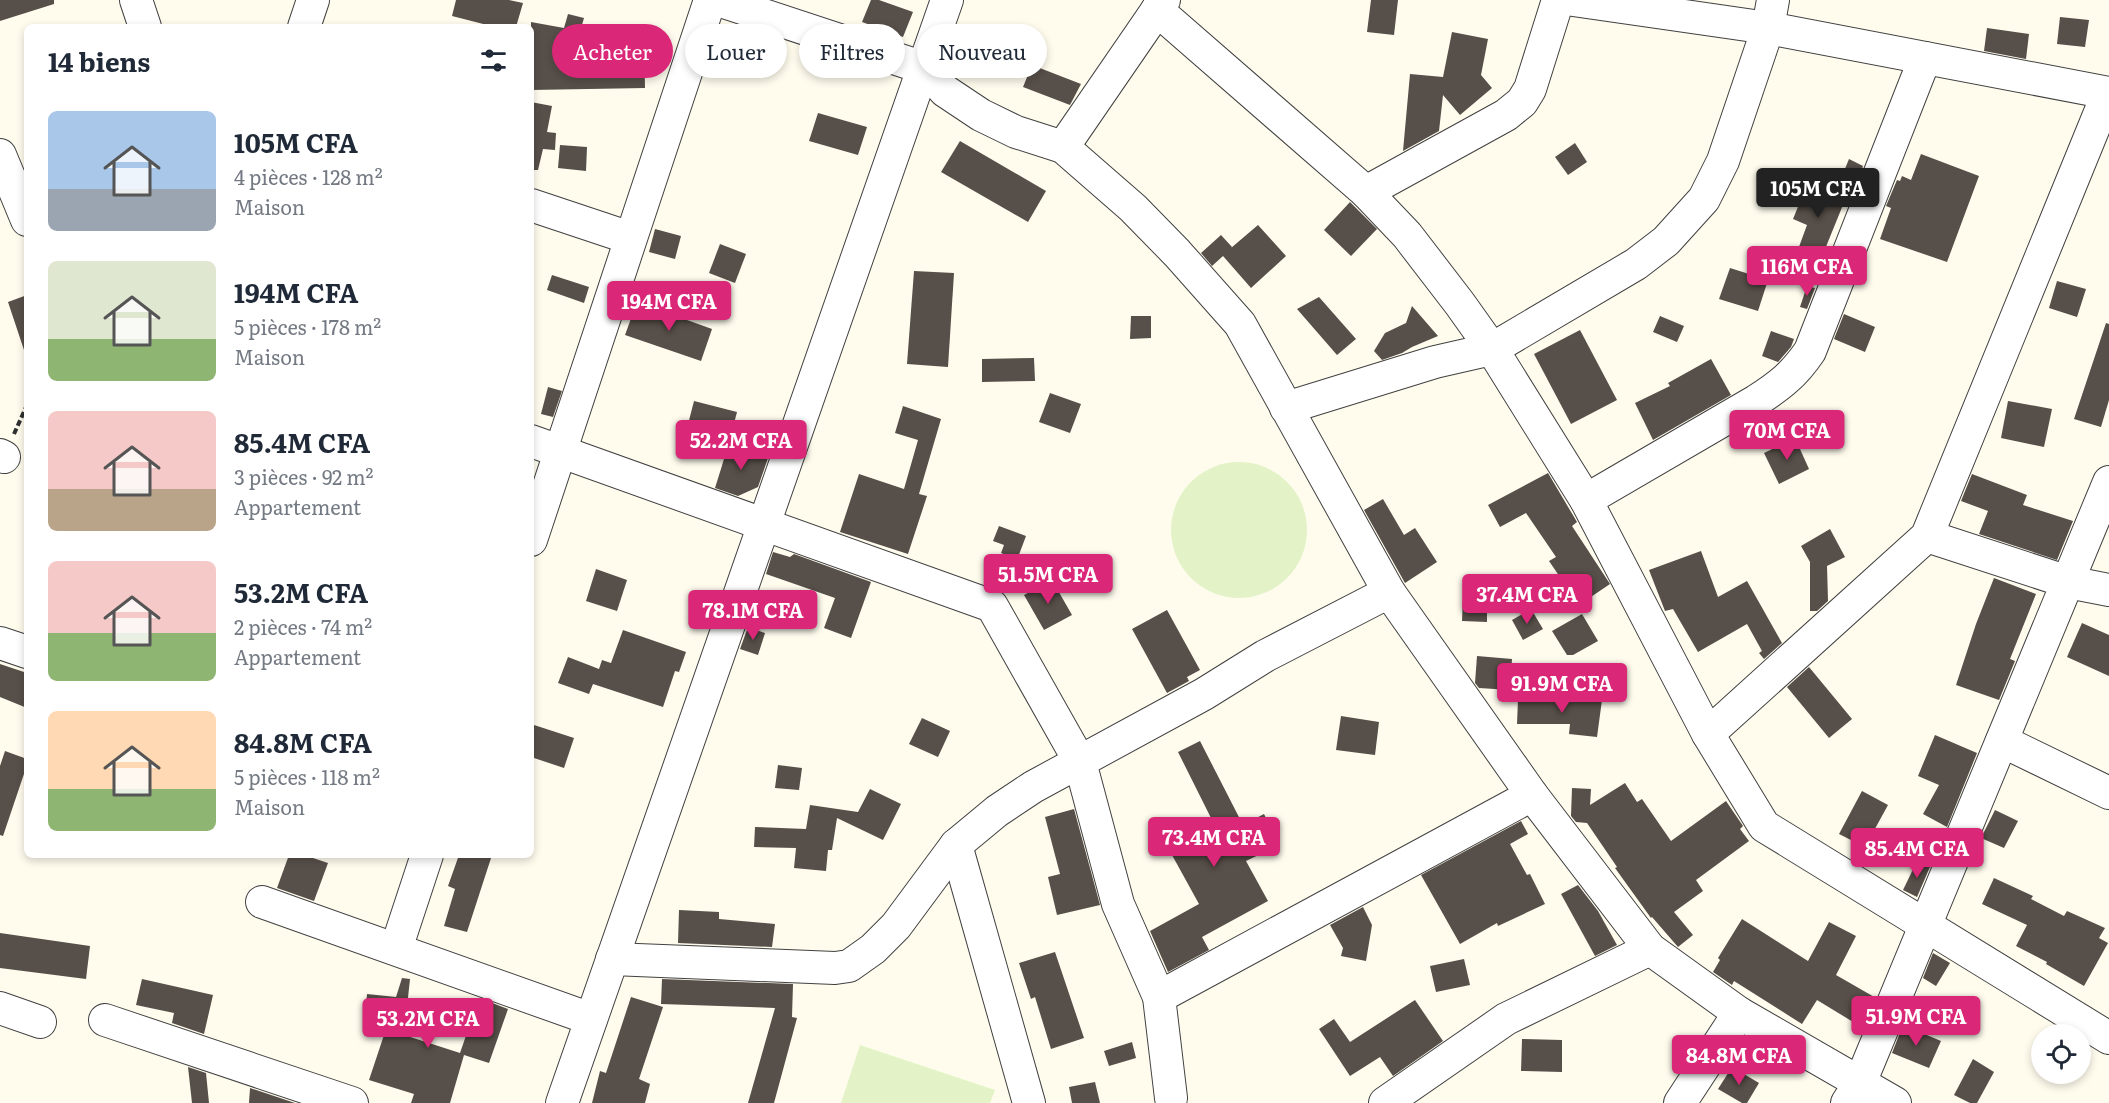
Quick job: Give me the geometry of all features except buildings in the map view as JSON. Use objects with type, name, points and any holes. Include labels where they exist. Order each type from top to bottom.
[{"type":"street","points":[[136,0],[144,24]]},
{"type":"street","points":[[305,24],[312,0]]},
{"type":"street","points":[[534,531],[710,0]]},
{"type":"street","points":[[718,0],[917,66]]},
{"type":"street","points":[[939,24],[947,0]]},
{"type":"street","points":[[1366,192],[1506,115],[1522,102],[1530,89],[1558,0]]},
{"type":"street","points":[[1573,0],[1770,14],[1925,58],[2108,93],[1927,536],[1708,734]]},
{"type":"street","points":[[1063,147],[1160,5],[1366,192],[1407,235],[1492,349],[1586,500],[1708,734],[1764,826],[2109,1038]]},
{"type":"street","points":[[1286,408],[1434,362],[1492,349],[1636,264],[1666,242],[1704,199],[1723,160],[1770,14]]},
{"type":"street","points":[[1586,500],[1756,401],[1798,370],[1810,351],[1925,58]]},
{"type":"street","points":[[562,1103],[920,78]]},
{"type":"street","points":[[933,78],[945,91],[981,115],[1016,132],[1063,147],[1141,216],[1240,324],[1389,592],[1532,795],[1650,949],[1853,1093],[1895,1103]]},
{"type":"street","points":[[0,155],[24,213]]},
{"type":"street","points":[[534,206],[630,238]]},
{"type":"street","points":[[534,442],[992,606],[1080,762],[1118,904],[1159,997],[1171,1098]]},
{"type":"street","points":[[1853,1093],[2109,482]]},
{"type":"street","points":[[1927,536],[2068,582],[2109,590]]},
{"type":"street","points":[[612,958],[835,968],[849,966],[873,949],[896,926],[956,845],[997,811],[1033,787],[1204,694],[1265,656],[1389,592]]},
{"type":"street","points":[[0,643],[24,651]]},
{"type":"street","points":[[2002,741],[2109,794]]},
{"type":"street","points":[[1159,997],[1532,795]]},
{"type":"street","points":[[956,845],[1029,1103]]},
{"type":"street","points":[[396,949],[426,858]]},
{"type":"street","points":[[262,902],[591,1019]]},
{"type":"street","points":[[1385,1103],[1506,1019],[1650,949]]},
{"type":"street","points":[[0,1008],[40,1022]]},
{"type":"street","points":[[1680,1103],[1739,1013]]},
{"type":"street","points":[[105,1020],[352,1103]]},
{"type":"path","points":[[2,456],[24,411]]},
{"type":"green space","points":[[1239,462],[1265,467],[1277,473],[1287,482],[1296,492],[1302,504],[1307,530],[1302,556],[1296,568],[1287,578],[1277,587],[1265,593],[1239,598],[1213,593],[1201,587],[1191,578],[1182,568],[1176,556],[1171,530],[1176,504],[1182,492],[1191,482],[1201,473],[1213,467]]},
{"type":"green space","points":[[860,1045],[995,1090],[990,1103],[841,1103]]}]
